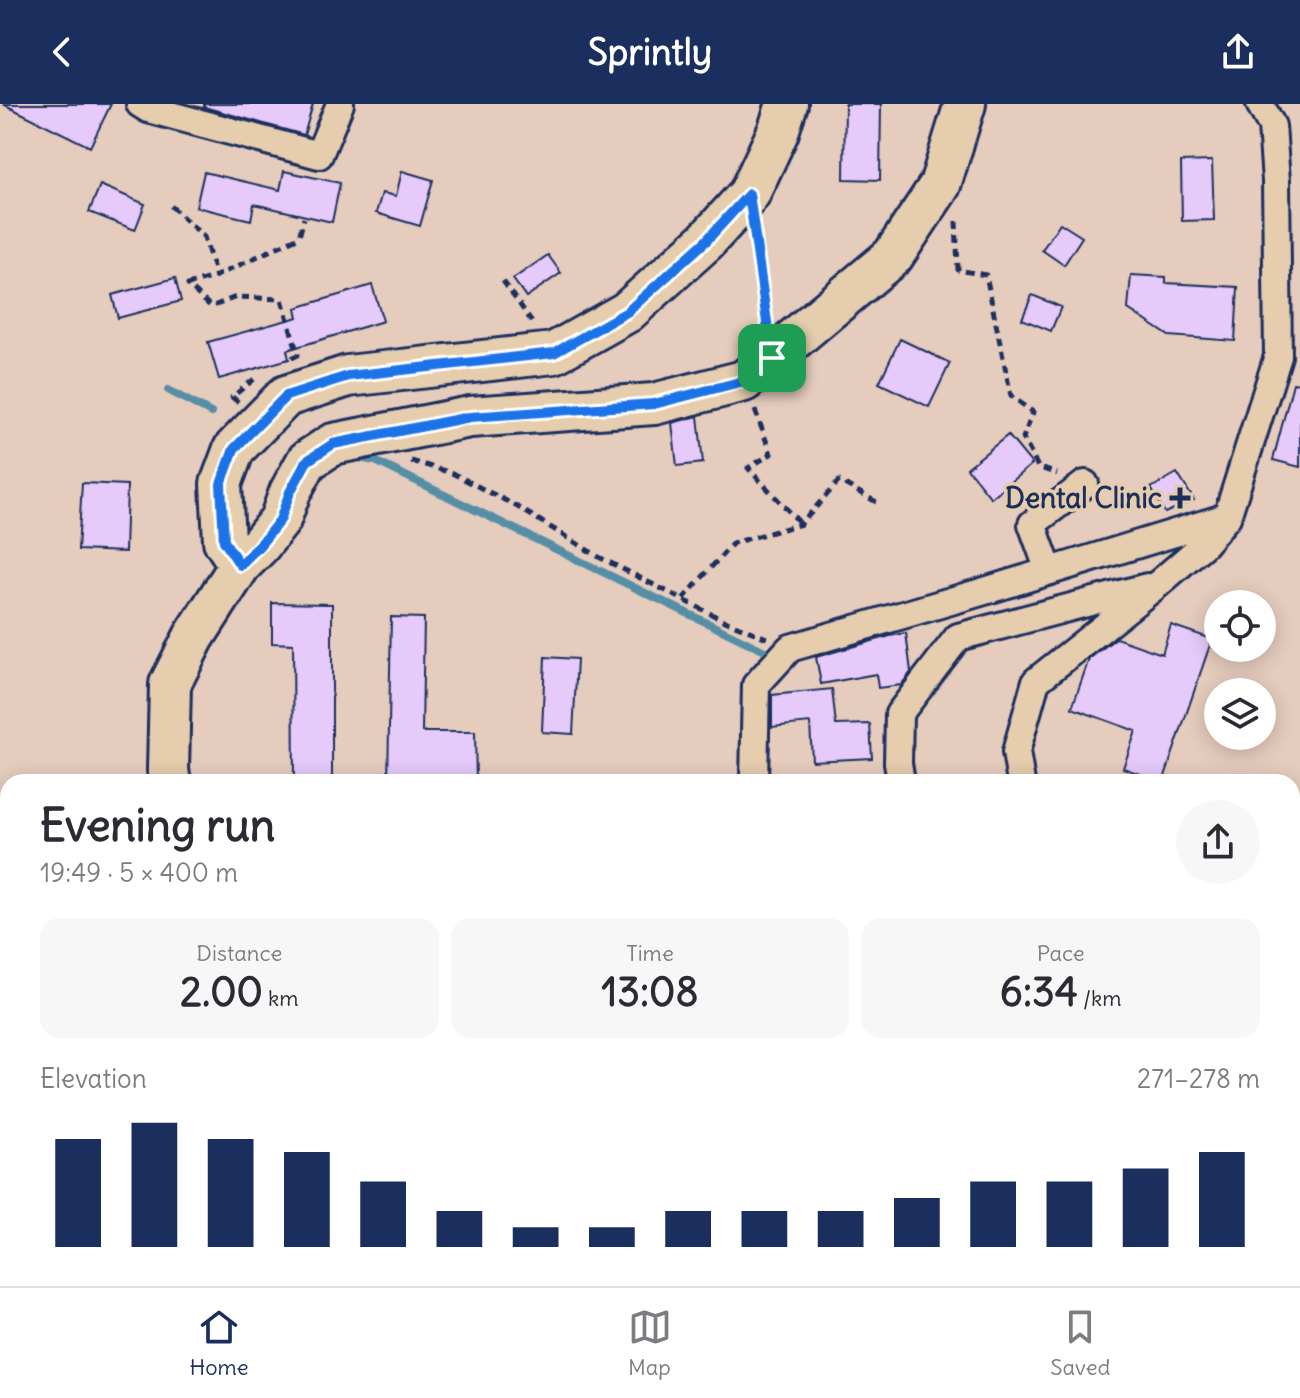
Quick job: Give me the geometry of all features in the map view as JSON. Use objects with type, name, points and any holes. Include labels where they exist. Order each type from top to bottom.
[{"type":"main road","points":[[240,565],[224,541],[221,484],[234,449],[286,396],[348,376],[554,353],[627,312],[706,241],[749,194],[778,132],[787,104]]},
{"type":"main road","points":[[169,774],[170,684],[194,637],[240,565],[280,520],[290,492],[307,461],[333,444],[470,417],[654,404],[758,370],[893,256],[940,185],[965,104]]},
{"type":"street","points":[[140,104],[148,109],[319,155],[340,104]]},
{"type":"street","points":[[1020,774],[1016,752],[1036,681],[1158,584],[1203,545],[1227,517],[1278,356],[1276,181],[1272,126],[1260,104]]},
{"type":"street","points":[[1049,571],[1032,524],[1085,484]]},
{"type":"street","points":[[754,774],[756,685],[790,648],[1227,517]]},
{"type":"street","points":[[900,774],[899,714],[958,637],[1158,584]]},
{"type":"path","points":[[749,194],[758,370],[771,454],[748,468],[801,524]]},
{"type":"path","points":[[171,206],[204,237],[216,276]]},
{"type":"path","points":[[955,209],[958,270],[986,275],[1011,396],[1033,412],[1023,438],[1038,467],[1085,484]]},
{"type":"path","points":[[298,355],[282,299],[236,297],[211,307],[188,285],[216,276],[299,237],[304,218]]},
{"type":"path","points":[[503,281],[554,353]]},
{"type":"path","points":[[409,461],[452,473],[516,506],[599,557],[725,621],[790,648]]},
{"type":"path","points":[[683,599],[733,543],[801,524],[839,481],[880,504]]},
{"type":"building","points":[[3,104],[111,104],[90,147]]},
{"type":"building","points":[[204,104],[313,104],[304,135],[204,107]]},
{"type":"building","points":[[845,104],[881,104],[880,180],[844,179]]},
{"type":"building","points":[[1212,161],[1214,220],[1182,221],[1181,162]]},
{"type":"building","points":[[284,171],[340,183],[332,222],[254,204],[251,220],[196,207],[204,172],[280,190]]},
{"type":"building","points":[[402,171],[433,180],[420,226],[376,213],[382,193],[396,196]]},
{"type":"building","points":[[100,185],[145,204],[135,230],[89,212]]},
{"type":"building","points":[[1060,223],[1082,237],[1064,265],[1042,250]]},
{"type":"building","points":[[548,255],[561,273],[526,297],[513,279]]},
{"type":"building","points":[[1131,275],[1166,277],[1166,283],[1238,287],[1235,341],[1169,336],[1128,309]]},
{"type":"building","points":[[175,278],[181,301],[118,318],[112,295]]},
{"type":"building","points":[[372,285],[383,321],[287,350],[289,359],[219,379],[208,342],[298,317],[296,308]]},
{"type":"building","points":[[1032,295],[1061,307],[1051,331],[1022,319]]},
{"type":"building","points":[[900,339],[950,363],[929,407],[879,383]]},
{"type":"building","points":[[1293,383],[1300,384],[1300,467],[1273,460]]},
{"type":"building","points":[[698,416],[703,463],[677,466],[672,423]]},
{"type":"building","points":[[1008,435],[1032,464],[991,498],[967,468]]},
{"type":"building","points":[[1177,473],[1194,500],[1165,513],[1151,488]]},
{"type":"building","points":[[82,483],[127,485],[125,552],[78,550]]},
{"type":"building","points":[[272,603],[332,604],[332,774],[294,774],[293,644],[272,643]]},
{"type":"building","points":[[391,617],[424,618],[422,732],[475,732],[476,774],[388,774]]},
{"type":"building","points":[[1171,625],[1204,636],[1204,662],[1166,774],[1140,774],[1123,768],[1136,731],[1072,708],[1089,659],[1116,638],[1162,654]]},
{"type":"building","points":[[906,633],[911,672],[901,685],[878,688],[876,674],[821,684],[816,657]]},
{"type":"building","points":[[545,657],[577,659],[573,734],[542,732]]},
{"type":"building","points":[[832,689],[836,725],[870,724],[872,758],[812,761],[810,723],[772,727],[772,695]]},
{"type":"waterway","points":[[168,390],[211,413]]},
{"type":"waterway","points":[[353,457],[375,461],[771,654]]},
{"type":"place","name":"Dental Clinic","points":[[1180,498]]},
{"type":"route","points":[[749,194],[772,358],[744,381],[654,404],[470,417],[333,444],[307,461],[290,492],[280,520],[240,565],[224,541],[221,484],[234,449],[286,396],[348,376],[554,353],[627,312],[706,241],[749,194]]}]
